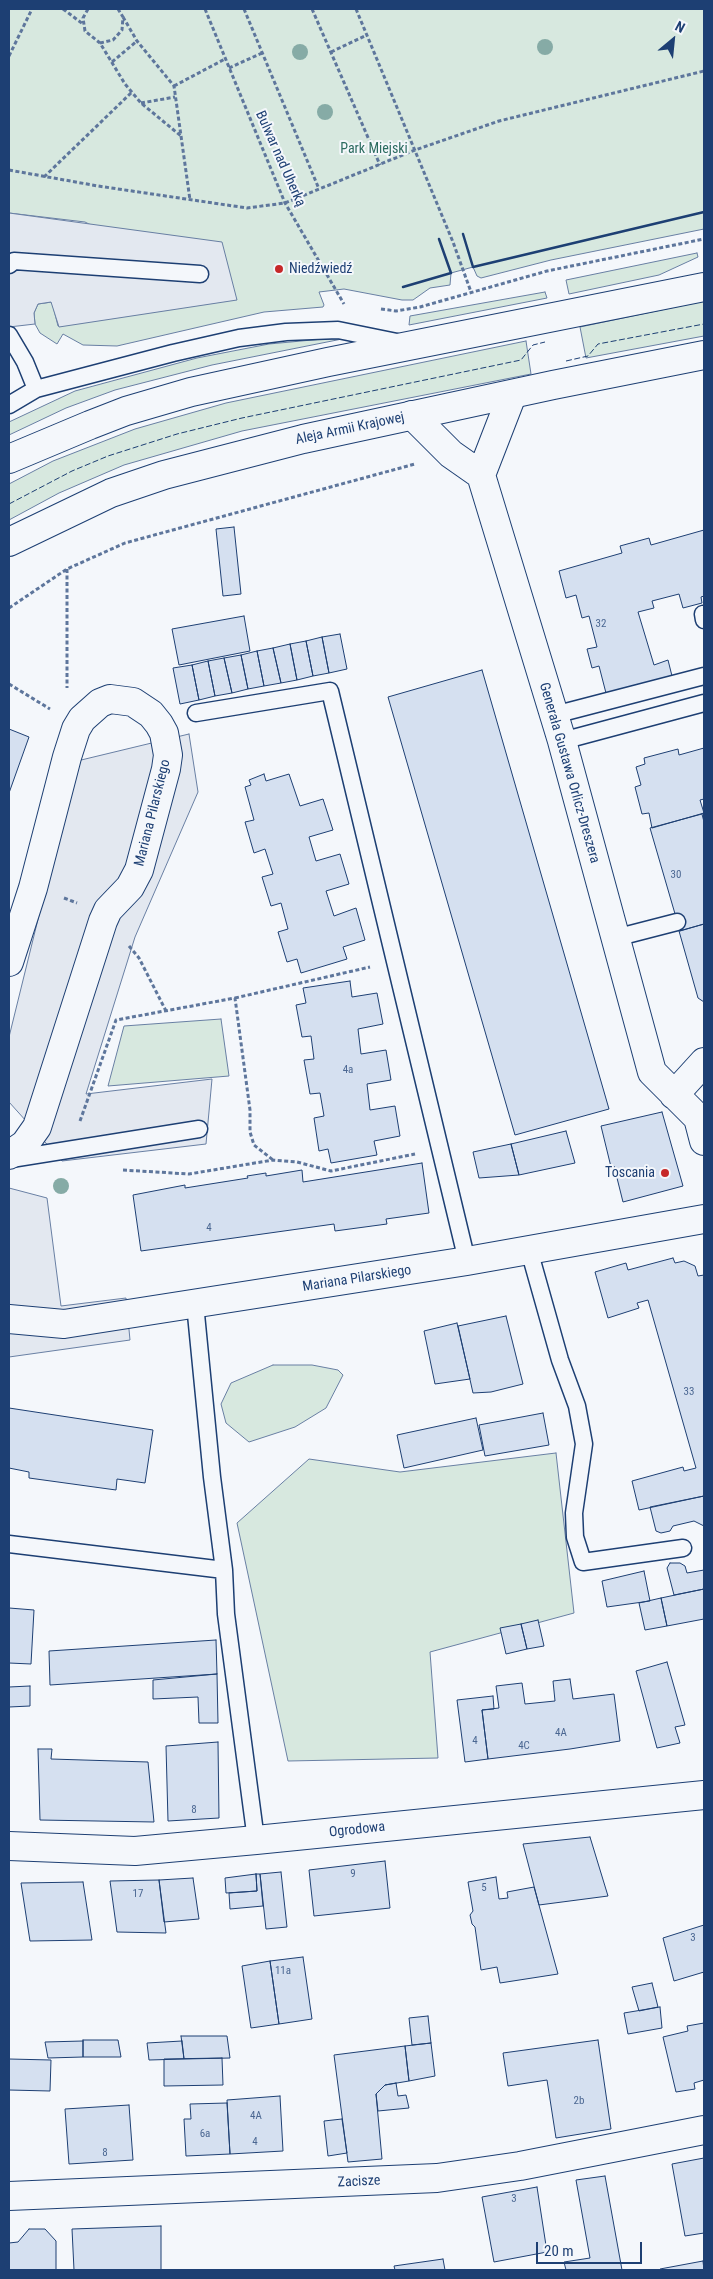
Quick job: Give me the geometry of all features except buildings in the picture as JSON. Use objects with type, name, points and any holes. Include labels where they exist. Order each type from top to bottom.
[{"type":"street","points":[[9,459],[90,424],[164,400],[282,372],[704,287]]},
{"type":"street","name":"Aleja Armii Krajowej","points":[[9,542],[111,493],[164,475],[303,439],[704,355]]},
{"type":"street","points":[[412,415],[451,454],[481,475],[512,395]]},
{"type":"street","name":"Generała Gustawa Orlicz-Dreszera","points":[[481,475],[562,741],[652,1072],[674,1095]]},
{"type":"street","name":"Mariana Pilarskiego","points":[[9,962],[33,888],[76,729],[82,719],[100,703],[110,699],[132,702],[151,714],[164,732],[168,755],[139,870],[130,887],[108,910],[103,921],[38,1127],[25,1144],[9,1155]]},
{"type":"street","points":[[704,1062],[674,1095],[698,1118],[704,1141]]},
{"type":"street","name":"Mariana Pilarskiego","points":[[9,1318],[64,1324],[467,1261],[704,1219]]},
{"type":"street","name":"Ogrodowa","points":[[9,1846],[135,1851],[704,1795]]},
{"type":"street","name":"Zacisze","points":[[9,2196],[437,2178],[520,2166],[704,2130]]},
{"type":"lane","points":[[9,265],[14,262],[200,274]]},
{"type":"lane","points":[[9,406],[36,389],[173,352],[238,338],[286,332],[338,330],[413,346]]},
{"type":"lane","points":[[9,335],[25,362],[36,389]]},
{"type":"lane","points":[[554,715],[704,676]]},
{"type":"lane","points":[[196,713],[330,691],[467,1261]]},
{"type":"lane","points":[[562,741],[704,703]]},
{"type":"lane","points":[[615,938],[677,922]]},
{"type":"lane","points":[[9,1160],[71,1148],[199,1129]]},
{"type":"lane","points":[[529,1250],[560,1360],[577,1406],[584,1444],[574,1512],[575,1537],[583,1562],[683,1548]]},
{"type":"lane","points":[[196,1304],[212,1477],[224,1570],[226,1614],[256,1840]]},
{"type":"lane","points":[[9,1544],[224,1570]]},
{"type":"path","points":[[9,56],[32,9]]},
{"type":"path","points":[[62,9],[83,24]]},
{"type":"path","points":[[88,9],[83,24],[85,31],[100,43],[132,92],[141,102],[181,136]]},
{"type":"path","points":[[118,9],[137,41],[174,86],[190,200]]},
{"type":"path","name":"Bulwar nad Uherką","points":[[206,9],[285,203],[348,311]]},
{"type":"path","points":[[244,9],[319,189]]},
{"type":"path","points":[[312,9],[380,165]]},
{"type":"path","points":[[356,9],[454,242],[471,292]]},
{"type":"path","points":[[100,43],[113,40],[119,36],[124,23],[123,17]]},
{"type":"path","points":[[331,52],[367,35]]},
{"type":"path","points":[[112,62],[137,41]]},
{"type":"path","points":[[229,68],[262,53]]},
{"type":"path","points":[[174,86],[225,59]]},
{"type":"path","points":[[9,170],[247,208],[285,203],[415,150],[499,121],[704,71]]},
{"type":"path","points":[[44,177],[132,92]]},
{"type":"path","points":[[141,102],[175,97]]},
{"type":"path","points":[[379,309],[396,311],[420,307],[547,271],[704,239]]},
{"type":"path","points":[[9,608],[67,569],[125,544],[418,463]]},
{"type":"path","points":[[67,569],[67,704],[76,729]]},
{"type":"path","points":[[9,684],[55,712],[76,729]]},
{"type":"path","points":[[71,1148],[116,1020],[236,998],[380,965]]},
{"type":"path","points":[[236,998],[250,1110],[250,1132],[254,1145],[273,1160]]},
{"type":"path","points":[[116,1170],[189,1174],[273,1160],[297,1162],[331,1172],[419,1153]]},
{"type":"green space","name":"Park Miejski","points":[[9,9],[704,9],[704,229],[551,260],[481,278],[477,276],[473,267],[451,273],[450,285],[430,288],[413,300],[402,300],[344,289],[319,292],[323,307],[264,312],[117,346],[83,345],[63,334],[57,344],[40,333],[35,324],[34,313],[38,304],[52,302],[58,326],[237,299],[85,222],[9,213]]},
{"type":"green space","points":[[697,253],[698,257],[659,275],[569,294],[566,280]]},
{"type":"green space","points":[[545,292],[547,298],[409,325],[410,316]]},
{"type":"green space","points":[[704,301],[704,336],[586,358],[580,327]]},
{"type":"green space","points":[[342,339],[212,365],[115,390],[66,408],[9,435],[9,422],[75,391],[197,358],[269,344]]},
{"type":"green space","points":[[526,341],[531,374],[242,431],[124,465],[59,493],[9,520],[9,484],[53,461],[135,429],[226,403]]},
{"type":"green space","points":[[221,1019],[229,1076],[108,1086],[124,1026]]},
{"type":"green space","points":[[273,1365],[312,1365],[338,1370],[343,1375],[326,1408],[295,1427],[249,1442],[226,1423],[221,1404],[231,1383]]},
{"type":"green space","points":[[556,1453],[574,1613],[430,1652],[438,1758],[288,1761],[237,1523],[309,1459],[400,1472]]},
{"type":"shaded area","points":[[9,213],[222,242],[237,300],[59,327],[51,302],[38,304],[34,313],[35,324],[9,327]]},
{"type":"shaded area","points":[[189,734],[198,792],[135,937],[86,1094],[212,1079],[206,1144],[62,1161],[9,1102],[9,1037],[77,761]]},
{"type":"shaded area","points":[[9,1188],[47,1198],[61,1306],[126,1298],[130,1340],[9,1357]]},
{"type":"fence","points":[[566,361],[588,356],[598,344],[704,324]]},
{"type":"fence","points":[[9,504],[72,471],[108,456],[177,434],[242,418],[521,360],[533,345],[545,342]]},
{"type":"wall","points":[[463,234],[473,267],[704,212]]},
{"type":"wall","points":[[403,287],[451,273],[439,239]]},
{"type":"place","name":"Niedźwiedź","points":[[279,269]]},
{"type":"place","name":"Toscania","points":[[665,1173]]}]
